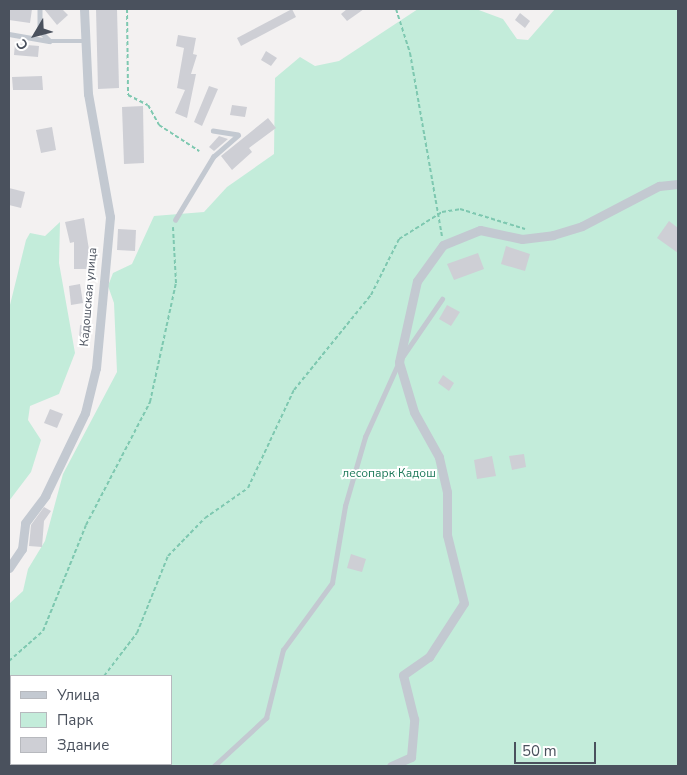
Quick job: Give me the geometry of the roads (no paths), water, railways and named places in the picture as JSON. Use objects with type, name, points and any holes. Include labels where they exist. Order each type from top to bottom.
[{"type":"street","name":"Кадошская улица","points":[[9,568],[22,550],[25,524],[45,496],[86,414],[96,368],[110,217],[88,94],[84,41],[84,9]]},
{"type":"street","points":[[391,766],[411,757],[414,719],[403,674],[429,657],[464,603],[446,535],[447,492],[439,457],[414,412],[399,362],[417,281],[443,246],[480,230],[533,238],[582,226],[659,186],[678,184]]},
{"type":"lane","points":[[40,9],[40,31],[50,42]]},
{"type":"lane","points":[[9,34],[50,42],[84,41]]},
{"type":"lane","points":[[175,220],[213,156],[238,135],[213,131]]},
{"type":"lane","points":[[214,766],[266,718],[283,650],[332,583],[345,506],[365,437],[399,362],[442,299]]},
{"type":"park label","name":"лесопарк Кадош","points":[[389,474]]}]
